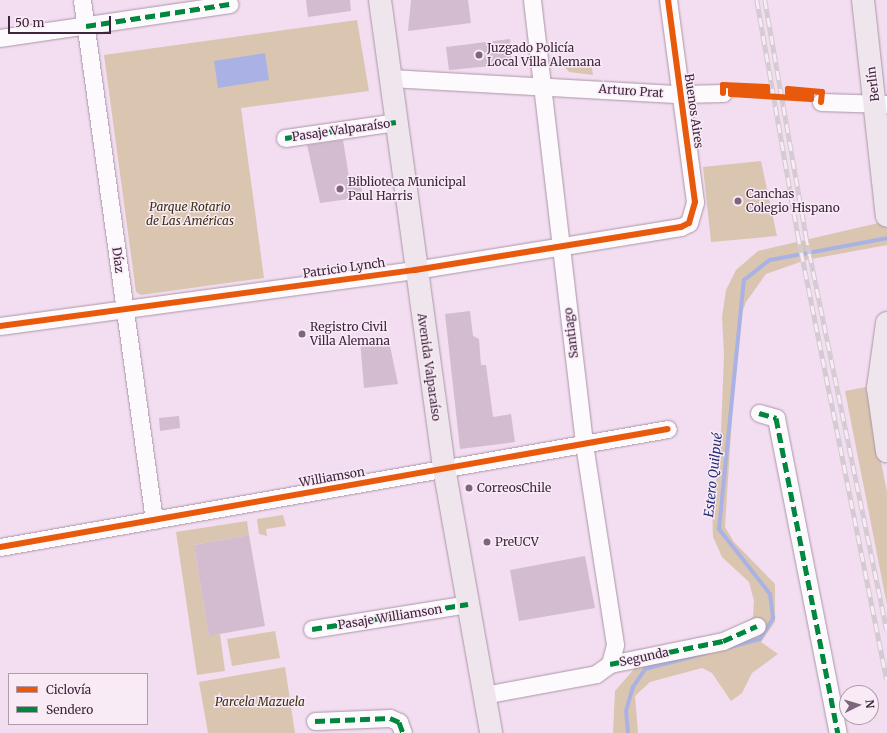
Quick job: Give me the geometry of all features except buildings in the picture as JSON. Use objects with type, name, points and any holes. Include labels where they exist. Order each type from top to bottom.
[{"type":"main road","name":"Avenida Valparaíso","points":[[380,0],[415,270],[444,468],[491,733]]},
{"type":"main road","name":"Berlín","points":[[863,0],[881,104],[887,216]]},
{"type":"main road","points":[[887,323],[882,389],[887,451]]},
{"type":"street","name":"Díaz","points":[[82,0],[154,520]]},
{"type":"street","name":"Santiago","points":[[532,0],[584,444],[615,645],[610,664]]},
{"type":"street","name":"Buenos Aires","points":[[668,0],[695,202],[689,223]]},
{"type":"street","points":[[0,38],[229,4]]},
{"type":"street","name":"Arturo Prat","points":[[390,78],[543,85],[680,94],[723,93]]},
{"type":"street","points":[[821,102],[881,104]]},
{"type":"street","name":"Pasaje Valparaíso","points":[[285,138],[396,122]]},
{"type":"street","name":"Patricio Lynch","points":[[0,326],[415,270],[560,247],[689,223]]},
{"type":"street","points":[[759,413],[776,418],[838,733]]},
{"type":"street","name":"Williamson","points":[[0,547],[668,429]]},
{"type":"street","name":"Pasaje Williamson","points":[[312,629],[468,604]]},
{"type":"street","name":"Segunda","points":[[484,695],[596,674],[610,664],[723,641],[757,626]]},
{"type":"street","points":[[314,722],[390,718],[399,722],[403,733]]},
{"type":"green space","name":"Parque Rotario de Las Américas","points":[[357,20],[369,91],[241,108],[264,278],[141,295],[136,292],[104,55]]},
{"type":"green space","points":[[591,63],[593,75],[569,72],[564,66]]},
{"type":"green space","name":"Canchas Colegio Hispano","points":[[761,161],[777,236],[711,242],[703,167]]},
{"type":"green space","points":[[887,221],[887,245],[806,260],[766,274],[746,302],[738,323],[725,527],[734,542],[775,584],[775,622],[761,642],[778,654],[752,673],[742,693],[731,701],[712,673],[702,668],[650,682],[635,696],[638,733],[613,733],[615,691],[642,660],[728,637],[753,617],[754,601],[749,582],[722,557],[713,537],[712,502],[720,459],[724,354],[722,317],[726,290],[736,270],[758,251]]},
{"type":"green space","points":[[866,387],[887,492],[887,605],[845,391]]},
{"type":"green space","points":[[283,515],[286,526],[266,529],[267,536],[259,534],[257,519]]},
{"type":"green space","points":[[247,521],[249,535],[194,545],[209,635],[220,634],[225,671],[197,675],[176,532]]},
{"type":"green space","points":[[275,631],[280,658],[232,666],[227,639]]},
{"type":"green space","name":"Parcela Mazuela","points":[[285,667],[295,733],[208,733],[199,682]]},
{"type":"water","points":[[265,53],[269,80],[218,88],[214,61]]},
{"type":"waterway","name":"Estero Quilpué","points":[[730,647],[760,639],[773,618],[770,594],[719,529],[744,280],[770,260],[887,238]]},
{"type":"waterway","name":"Estero Quilpué","points":[[628,733],[626,711],[633,687],[645,669],[706,653]]},
{"type":"railway","points":[[757,0],[798,235],[887,679]]},
{"type":"railway","points":[[765,0],[806,236],[887,630]]},
{"type":"marked path","points":[[86,26],[229,4]]},
{"type":"marked path","points":[[285,138],[396,122]]},
{"type":"marked path","points":[[759,413],[776,418],[838,733]]},
{"type":"marked path","points":[[312,629],[468,604]]},
{"type":"marked path","points":[[610,664],[723,641],[757,626]]},
{"type":"marked path","points":[[315,721],[390,718],[399,722],[403,733]]},
{"type":"cycle path","points":[[0,326],[415,270],[681,227],[689,223],[695,202],[668,0]]},
{"type":"cycle path","points":[[723,93],[723,85],[767,87],[767,92],[731,90],[731,94],[811,99],[811,95],[788,93],[788,89],[822,92],[821,102]]},
{"type":"cycle path","points":[[0,547],[668,429]]},
{"type":"place","name":"Juzgado Policía Local Villa Alemana","points":[[479,55]]},
{"type":"place","name":"Biblioteca Municipal Paul Harris","points":[[340,189]]},
{"type":"place","name":"Canchas Colegio Hispano","points":[[738,201]]},
{"type":"place","name":"Registro Civil Villa Alemana","points":[[302,334]]},
{"type":"place","name":"CorreosChile","points":[[469,488]]},
{"type":"place","name":"PreUCV","points":[[487,542]]}]
